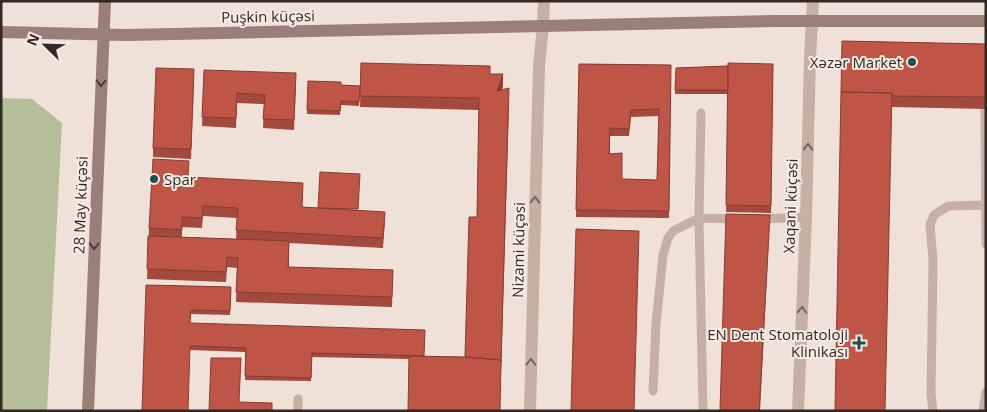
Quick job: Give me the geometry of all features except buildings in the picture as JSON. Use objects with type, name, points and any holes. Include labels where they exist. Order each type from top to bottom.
[{"type":"main road","name":"28 May küçəsi","points":[[88,411],[105,1]]},
{"type":"main road","name":"Puşkin küçəsi","points":[[1,32],[127,35],[774,21],[986,21]]},
{"type":"street","name":"Nizami küçəsi","points":[[530,411],[539,66],[544,1]]},
{"type":"street","name":"Xaqani küçəsi","points":[[798,411],[813,1]]},
{"type":"lane","points":[[985,110],[986,244]]},
{"type":"lane","points":[[701,113],[699,218],[703,411]]},
{"type":"lane","points":[[933,411],[931,394],[933,260],[930,225],[934,215],[948,206],[985,205]]},
{"type":"lane","points":[[653,391],[656,324],[663,255],[668,238],[673,231],[699,218],[779,219],[806,217]]},
{"type":"lane","points":[[983,411],[986,392]]},
{"type":"lane","points":[[298,400],[298,411]]},
{"type":"green space","points":[[1,98],[32,99],[62,123],[47,411],[1,411]]},
{"type":"place","name":"Xəzər Market","points":[[912,62]]},
{"type":"place","name":"Spar","points":[[154,179]]},
{"type":"place","name":"EN Dent Stomatoloji Klinikası","points":[[859,343]]}]
